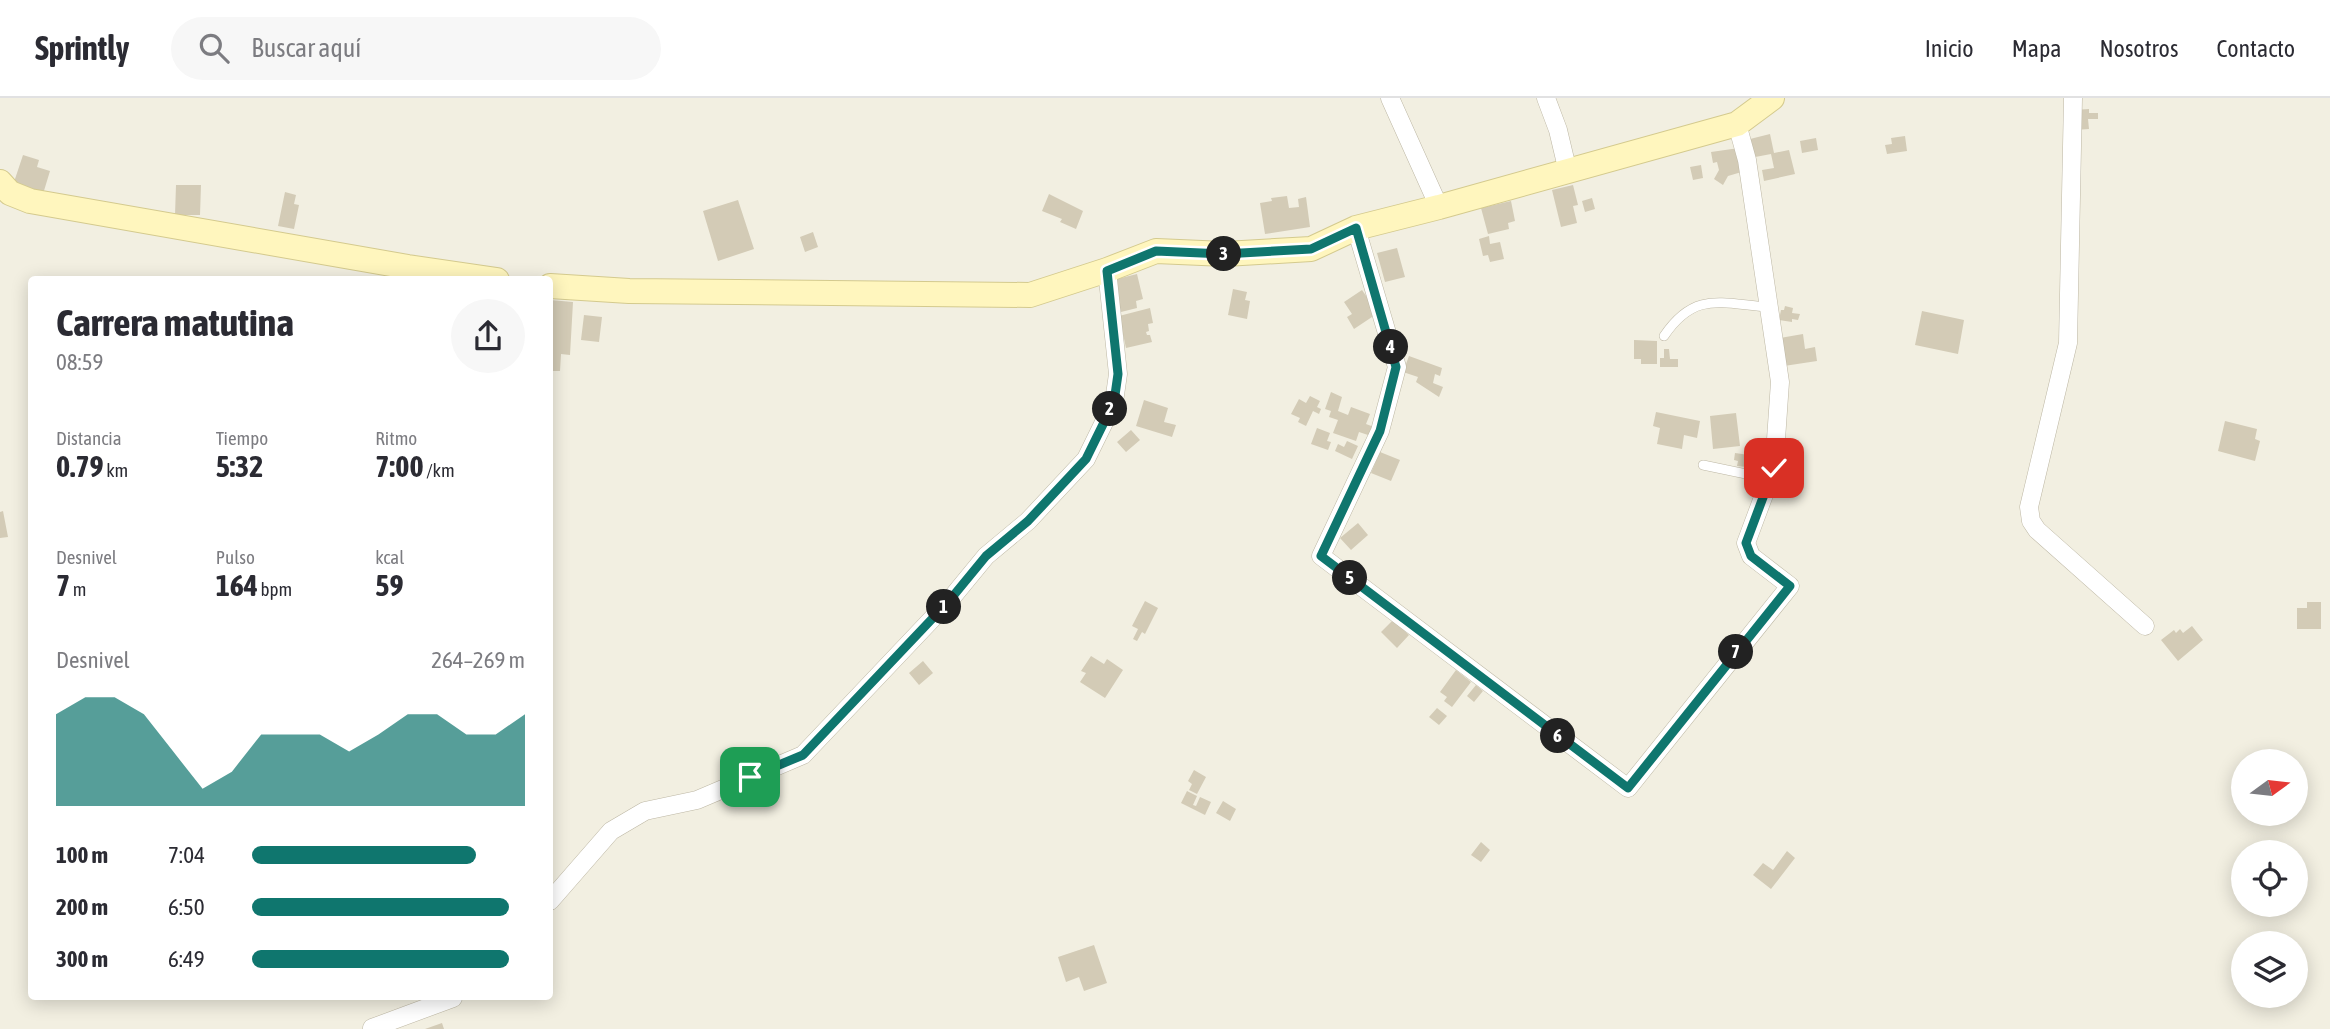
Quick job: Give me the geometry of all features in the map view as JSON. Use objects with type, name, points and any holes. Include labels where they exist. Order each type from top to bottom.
[{"type":"street","points":[[1390,98],[1439,207]]},
{"type":"street","points":[[1546,98],[1558,130],[1567,172]]},
{"type":"street","points":[[553,286],[629,291],[1030,295],[1107,271],[1156,251],[1224,254],[1311,249],[1356,228],[1737,124],[1772,98]]},
{"type":"street","points":[[2073,98],[2068,343],[2029,507],[2030,516],[2037,530],[2145,626]]},
{"type":"street","points":[[1356,228],[1396,367],[1380,431],[1321,556],[1628,788],[1790,586],[1751,556],[1746,543],[1774,468],[1780,382],[1747,160],[1737,124]]},
{"type":"street","points":[[0,182],[10,193],[30,201],[470,276]]},
{"type":"street","points":[[553,898],[611,831],[645,811],[697,800],[803,755],[949,601],[986,556],[1028,521],[1086,459],[1114,402],[1118,374],[1107,271]]},
{"type":"street","points":[[372,1028],[448,1000]]},
{"type":"lane","points":[[1664,336],[1674,321],[1689,308],[1699,304],[1769,307]]},
{"type":"lane","points":[[1703,465],[1770,479]]},
{"type":"building","points":[[2089,109],[2089,113],[2098,113],[2098,119],[2088,119],[2089,129],[2075,130],[2074,110]]},
{"type":"building","points":[[1770,134],[1774,153],[1789,150],[1795,174],[1764,181],[1762,170],[1774,168],[1771,154],[1750,158],[1746,140]]},
{"type":"building","points":[[1905,136],[1907,151],[1887,154],[1885,145],[1892,144],[1891,138]]},
{"type":"building","points":[[1816,138],[1818,150],[1802,153],[1800,141]]},
{"type":"building","points":[[1739,148],[1745,171],[1728,176],[1723,185],[1714,179],[1719,170],[1717,162],[1713,163],[1711,152]]},
{"type":"building","points":[[23,155],[39,160],[37,167],[50,171],[43,194],[13,185]]},
{"type":"building","points":[[1701,165],[1703,178],[1693,180],[1690,167]]},
{"type":"building","points":[[176,185],[201,185],[200,215],[175,215]]},
{"type":"building","points":[[1573,185],[1578,205],[1573,206],[1577,223],[1561,227],[1552,190]]},
{"type":"building","points":[[285,192],[296,195],[294,204],[299,205],[294,229],[278,226]]},
{"type":"building","points":[[1049,194],[1083,211],[1076,229],[1060,222],[1062,219],[1042,211]]},
{"type":"building","points":[[1287,196],[1289,208],[1299,207],[1298,199],[1306,197],[1310,227],[1265,234],[1260,203]]},
{"type":"building","points":[[1592,198],[1595,209],[1585,212],[1582,201]]},
{"type":"building","points":[[738,200],[754,249],[718,261],[703,211]]},
{"type":"building","points":[[1511,201],[1515,221],[1508,223],[1509,229],[1488,234],[1481,208]]},
{"type":"building","points":[[813,232],[818,247],[805,252],[800,237]]},
{"type":"building","points":[[1489,236],[1490,244],[1500,242],[1504,259],[1490,262],[1488,255],[1483,256],[1479,239]]},
{"type":"building","points":[[1397,248],[1405,277],[1385,282],[1377,253]]},
{"type":"building","points":[[1137,274],[1143,299],[1136,301],[1137,308],[1121,312],[1113,280]]},
{"type":"building","points":[[1233,289],[1247,292],[1245,300],[1250,301],[1247,319],[1228,315]]},
{"type":"building","points":[[1362,290],[1378,313],[1354,329],[1347,317],[1352,314],[1344,302]]},
{"type":"building","points":[[553,300],[573,302],[570,355],[561,354],[560,371],[553,371]]},
{"type":"building","points":[[1785,306],[1793,308],[1792,313],[1800,314],[1798,320],[1779,320],[1781,310],[1784,310]]},
{"type":"building","points":[[1150,308],[1153,323],[1148,324],[1149,331],[1146,332],[1152,342],[1126,348],[1119,316]]},
{"type":"building","points":[[1922,311],[1964,320],[1958,354],[1915,345]]},
{"type":"building","points":[[584,315],[602,317],[599,342],[581,340]]},
{"type":"building","points":[[1803,334],[1805,349],[1815,347],[1817,361],[1784,366],[1780,338]]},
{"type":"building","points":[[1634,340],[1657,341],[1657,364],[1641,364],[1641,359],[1634,359]]},
{"type":"building","points":[[1664,349],[1669,349],[1670,359],[1678,359],[1678,367],[1660,367]]},
{"type":"building","points":[[1409,356],[1442,368],[1440,376],[1435,374],[1433,383],[1443,387],[1439,397],[1416,382],[1418,377],[1403,372]]},
{"type":"building","points":[[1331,392],[1342,397],[1338,411],[1348,415],[1351,407],[1370,414],[1366,424],[1374,427],[1371,436],[1359,432],[1356,441],[1333,433],[1338,420],[1329,417],[1331,411],[1325,409]]},
{"type":"building","points":[[1310,396],[1320,401],[1317,407],[1321,409],[1319,414],[1313,411],[1306,426],[1298,422],[1300,418],[1291,414],[1299,399],[1306,403]]},
{"type":"building","points":[[1144,400],[1168,408],[1164,422],[1176,425],[1172,437],[1136,426]]},
{"type":"building","points":[[1656,412],[1700,421],[1697,438],[1684,435],[1682,449],[1657,444],[1660,428],[1653,426]]},
{"type":"building","points":[[1736,413],[1740,446],[1713,449],[1710,416]]},
{"type":"building","points":[[2225,421],[2257,429],[2255,439],[2260,441],[2255,461],[2218,451]]},
{"type":"building","points":[[1317,428],[1330,433],[1328,450],[1311,444]]},
{"type":"building","points":[[1131,430],[1140,440],[1126,452],[1117,442]]},
{"type":"building","points":[[1347,441],[1358,446],[1352,459],[1335,451],[1338,444],[1344,447]]},
{"type":"building","points":[[1380,452],[1400,460],[1391,481],[1371,473]]},
{"type":"building","points":[[1735,453],[1749,455],[1747,467],[1737,466]]},
{"type":"building","points":[[3,511],[8,537],[0,538],[0,512]]},
{"type":"building","points":[[1358,523],[1368,535],[1351,550],[1340,538]]},
{"type":"building","points":[[1145,601],[1158,608],[1145,634],[1142,632],[1137,641],[1133,639],[1138,629],[1132,626]]},
{"type":"building","points":[[2307,602],[2321,602],[2321,629],[2297,629],[2297,608],[2307,608]]},
{"type":"building","points":[[1393,620],[1409,635],[1397,648],[1381,632]]},
{"type":"building","points":[[2192,626],[2203,640],[2178,661],[2161,640],[2174,630],[2176,633],[2180,629],[2183,633]]},
{"type":"building","points":[[1091,656],[1104,664],[1107,659],[1123,670],[1105,698],[1080,682],[1086,673],[1081,671]]},
{"type":"building","points":[[923,661],[933,673],[919,685],[909,673]]},
{"type":"building","points":[[1456,670],[1471,682],[1452,707],[1444,701],[1447,697],[1440,692]]},
{"type":"building","points":[[1476,685],[1483,691],[1474,702],[1467,696]]},
{"type":"building","points":[[1437,708],[1447,716],[1439,725],[1429,717]]},
{"type":"building","points":[[1194,770],[1206,777],[1197,794],[1189,790],[1192,784],[1188,781]]},
{"type":"building","points":[[1187,791],[1197,796],[1193,805],[1196,806],[1200,797],[1211,802],[1205,815],[1181,803]]},
{"type":"building","points":[[1223,801],[1236,809],[1230,821],[1216,813]]},
{"type":"building","points":[[1481,842],[1490,850],[1481,862],[1471,855]]},
{"type":"building","points":[[1787,851],[1795,858],[1771,889],[1753,875],[1763,863],[1773,870]]},
{"type":"building","points":[[1094,945],[1107,983],[1084,991],[1079,977],[1066,982],[1058,957]]},
{"type":"building","points":[[442,1023],[444,1029],[425,1029]]},
{"type":"route","points":[[750,777],[803,755],[949,601],[986,556],[1028,521],[1086,459],[1114,402],[1118,374],[1107,271],[1156,251],[1224,254],[1311,249],[1356,228],[1396,367],[1380,431],[1321,556],[1628,788],[1790,586],[1751,556],[1746,543],[1774,468]]}]
